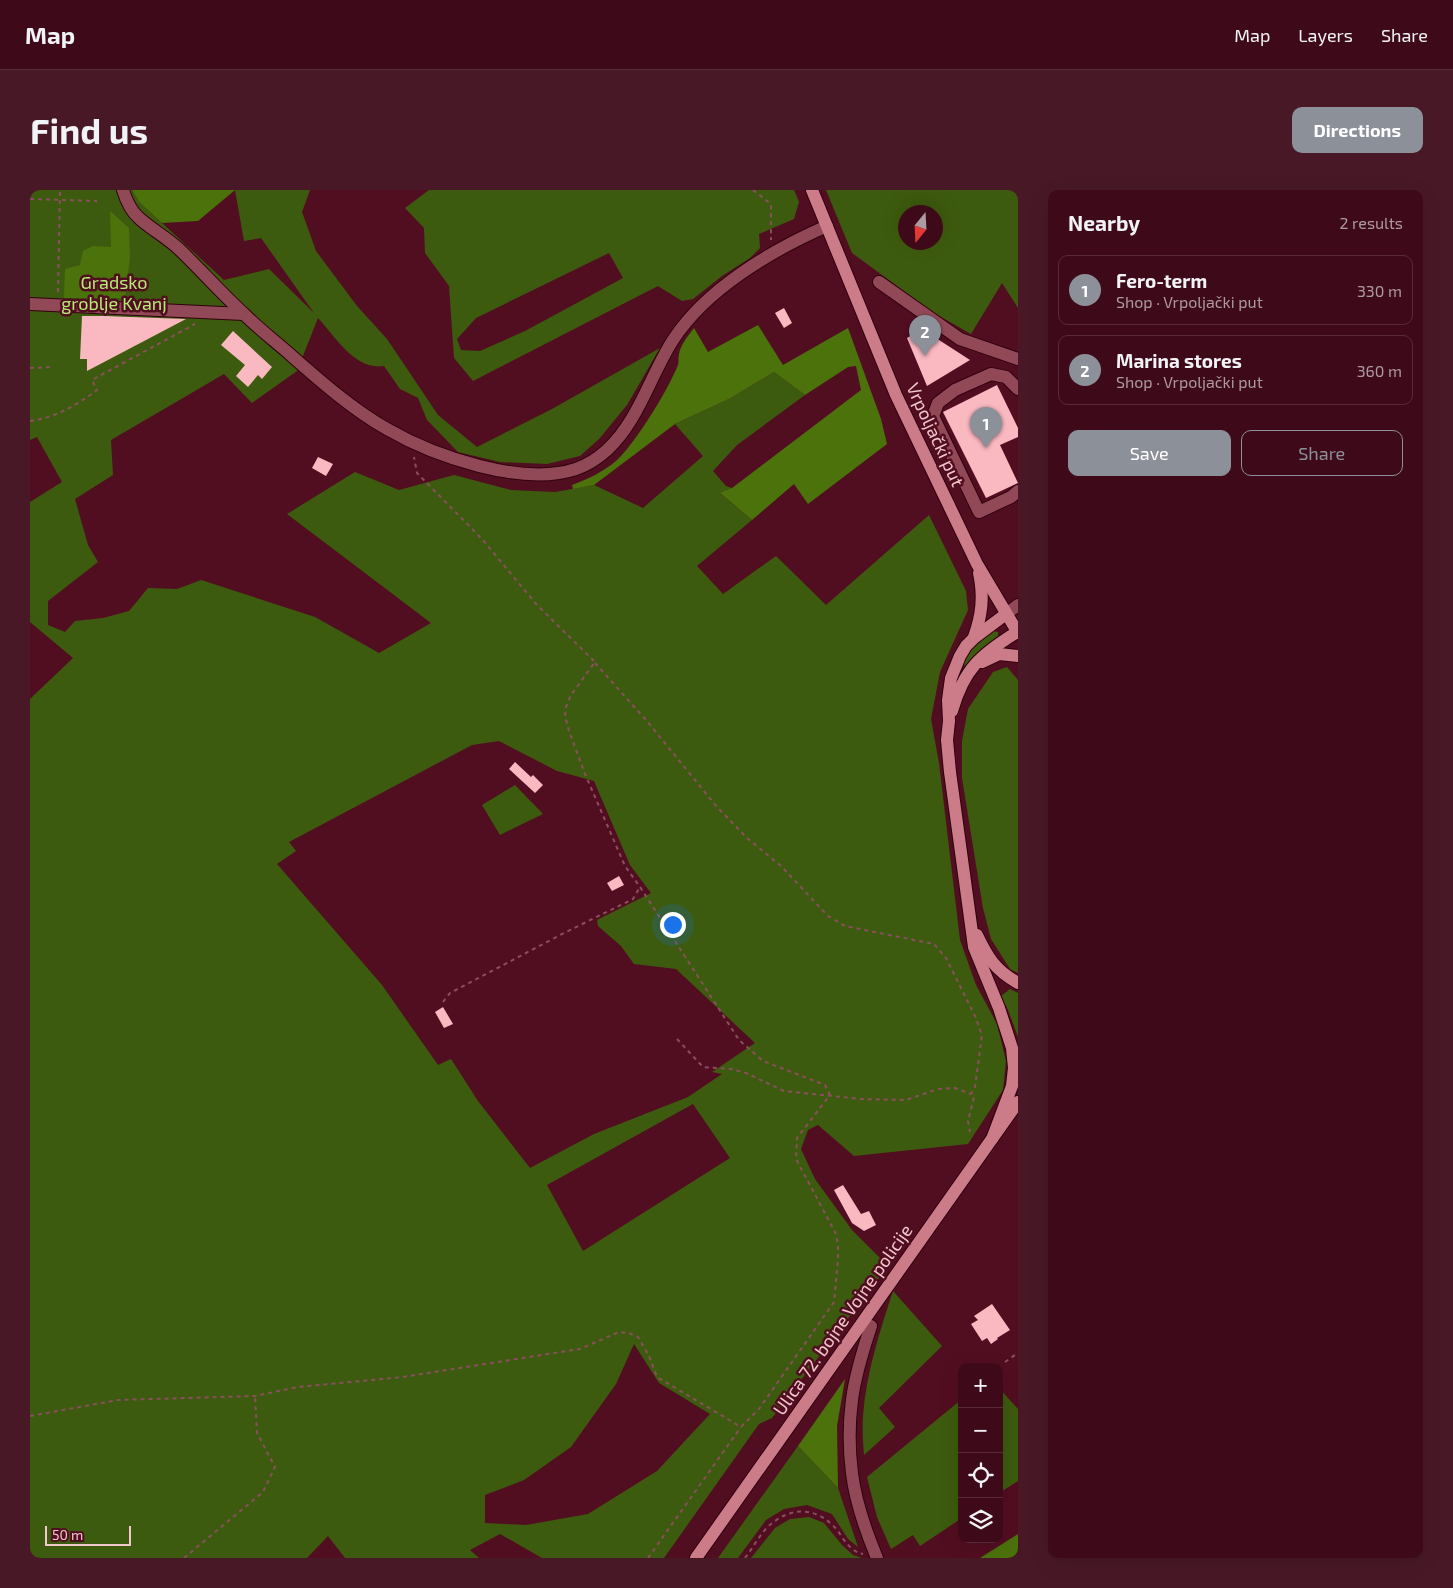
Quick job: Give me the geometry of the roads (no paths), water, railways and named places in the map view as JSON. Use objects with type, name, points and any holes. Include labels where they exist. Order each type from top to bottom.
[{"type":"main road","name":"Vrpoljački put","points":[[812,190],[896,395],[977,564],[1018,632]]},
{"type":"main road","points":[[974,638],[981,615],[983,598],[977,564]]},
{"type":"main road","points":[[992,1139],[1012,1086],[1014,1068],[1012,1048],[1000,1008],[981,968],[974,947],[950,772],[947,740],[949,721],[948,700],[951,678],[960,656],[974,638],[1006,614]]},
{"type":"main road","points":[[949,721],[962,684],[973,666],[985,653],[1018,632]]},
{"type":"main road","points":[[973,666],[999,654],[1018,656]]},
{"type":"main road","points":[[971,924],[993,964],[1005,976],[1018,983]]},
{"type":"main road","name":"Ulica 72. bojne Vojne policije","points":[[696,1558],[1018,1102]]},
{"type":"street","points":[[123,190],[125,198],[137,216],[177,247],[244,314],[311,373],[385,428],[438,454],[468,464],[527,473],[555,473],[576,469],[593,462],[609,448],[636,412],[673,340],[689,318],[706,301],[742,273],[805,236],[827,226]]},
{"type":"street","points":[[879,282],[960,339],[1018,359]]},
{"type":"street","points":[[30,304],[244,314]]},
{"type":"street","points":[[1018,388],[1006,377],[991,374],[955,390],[938,403],[933,416],[979,512],[1012,497],[1018,492]]},
{"type":"street","points":[[1006,614],[1018,605]]},
{"type":"street","points":[[871,1326],[852,1401],[851,1438],[852,1474],[867,1534],[876,1556]]},
{"type":"place","name":"Marina stores","points":[[925,356]]},
{"type":"place","name":"Fero-term","points":[[986,448]]},
{"type":"park label","name":"Gradsko groblje Kvanj","points":[[114,294]]}]
